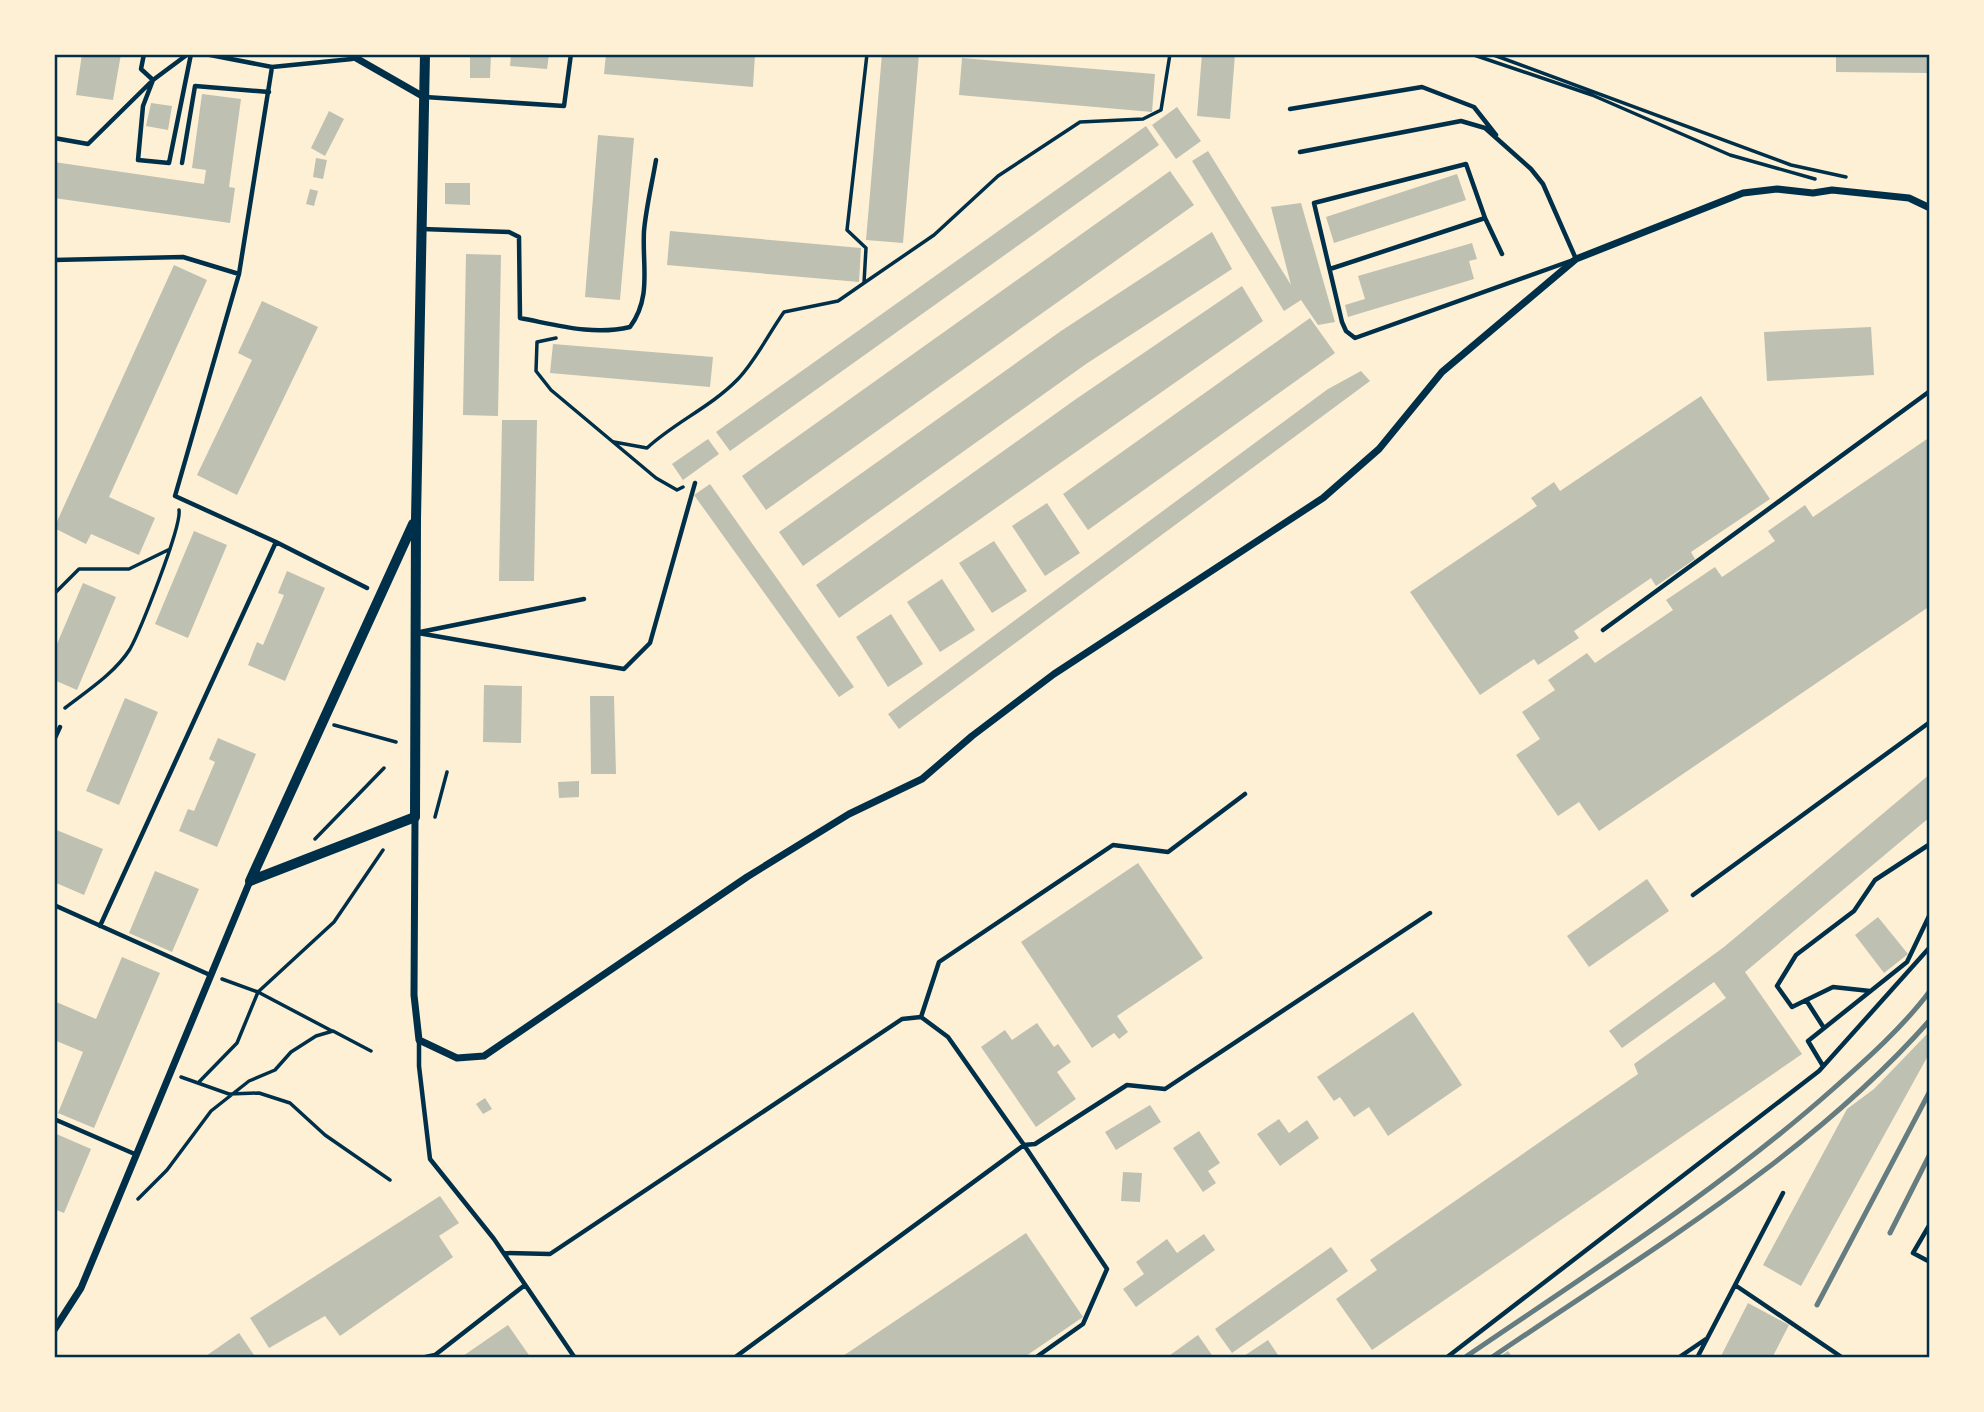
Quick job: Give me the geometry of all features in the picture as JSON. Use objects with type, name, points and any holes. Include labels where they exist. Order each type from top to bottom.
[{"type":"street","points":[[425,54],[416,519],[414,995],[419,1040],[457,1058],[484,1056],[747,877],[849,814],[922,779],[972,736],[1054,674],[1323,498],[1379,449],[1442,372],[1576,259],[1743,193],[1777,189],[1813,193],[1832,190],[1909,198],[1930,208]]},
{"type":"street","points":[[351,57],[424,97]]},
{"type":"street","points":[[54,1330],[81,1288],[250,881],[416,519]]},
{"type":"street","points":[[250,881],[415,817]]},
{"type":"lane","points":[[144,54],[141,69],[153,80]]},
{"type":"lane","points":[[153,80],[143,106],[138,160],[169,163],[190,54]]},
{"type":"lane","points":[[54,138],[88,144],[153,80],[190,54]]},
{"type":"lane","points":[[205,54],[272,67],[351,57]]},
{"type":"lane","points":[[424,97],[564,106],[571,54]]},
{"type":"lane","points":[[272,67],[239,274],[175,496],[276,542],[367,588]]},
{"type":"lane","points":[[182,163],[195,86],[269,92]]},
{"type":"lane","points":[[1290,109],[1422,87],[1474,107],[1485,117],[1500,142]]},
{"type":"lane","points":[[1300,152],[1461,121],[1485,128],[1543,184],[1576,259],[1356,338],[1346,331],[1342,322],[1314,203],[1466,164],[1485,218],[1502,254]]},
{"type":"lane","points":[[422,229],[509,232],[519,237],[520,318],[610,332],[630,327],[641,311],[646,282],[644,231],[656,160]]},
{"type":"lane","points":[[1329,269],[1485,218]]},
{"type":"lane","points":[[54,260],[183,257],[239,274]]},
{"type":"lane","points":[[1603,630],[1930,391]]},
{"type":"lane","points":[[416,633],[624,669],[650,643],[695,483]]},
{"type":"lane","points":[[100,926],[276,542]]},
{"type":"lane","points":[[416,633],[584,599]]},
{"type":"lane","points":[[1693,895],[1930,722]]},
{"type":"lane","points":[[54,740],[60,727]]},
{"type":"lane","points":[[921,1017],[939,962],[1113,845],[1168,852],[1244,794]]},
{"type":"lane","points":[[1870,991],[1833,987],[1792,1007],[1777,986],[1796,955],[1854,911],[1875,880],[1930,844]]},
{"type":"lane","points":[[54,905],[210,975]]},
{"type":"lane","points":[[734,1358],[1024,1145],[1035,1143],[1127,1085],[1166,1088],[1430,913]]},
{"type":"lane","points":[[1823,1066],[1808,1041],[1907,962],[1930,914]]},
{"type":"lane","points":[[1446,1358],[1823,1066],[1930,947]]},
{"type":"lane","points":[[1806,1000],[1824,1028]]},
{"type":"lane","points":[[504,1253],[550,1254],[902,1019],[921,1017],[948,1037],[1107,1269],[1083,1324],[1035,1358]]},
{"type":"lane","points":[[419,1040],[419,1066],[430,1159],[504,1253],[575,1358]]},
{"type":"lane","points":[[54,1119],[137,1154]]},
{"type":"lane","points":[[1697,1358],[1783,1193]]},
{"type":"lane","points":[[1930,1224],[1913,1253],[1930,1262]]},
{"type":"lane","points":[[421,1358],[435,1355],[526,1285]]},
{"type":"lane","points":[[1735,1285],[1843,1358]]},
{"type":"lane","points":[[1678,1358],[1707,1339]]},
{"type":"path","points":[[864,283],[866,248],[847,230],[867,54]]},
{"type":"path","points":[[614,442],[648,448],[667,429],[698,411],[738,378],[784,312],[838,301],[934,235],[998,176],[1080,122],[1143,119],[1161,110],[1170,54]]},
{"type":"path","points":[[1471,54],[1592,95],[1730,155],[1811,176],[1832,190]]},
{"type":"path","points":[[1491,54],[1791,165],[1854,179]]},
{"type":"path","points":[[561,326],[557,338],[537,342],[536,371],[551,390],[656,478],[677,490],[695,483]]},
{"type":"path","points":[[65,708],[99,682],[129,649],[181,518],[175,496]]},
{"type":"path","points":[[54,594],[79,569],[129,569],[170,549]]},
{"type":"path","points":[[323,722],[396,742]]},
{"type":"path","points":[[307,846],[384,768]]},
{"type":"path","points":[[435,817],[447,772]]},
{"type":"path","points":[[198,1083],[237,1043],[258,992],[334,922],[383,850]]},
{"type":"path","points":[[220,979],[258,992],[370,1051]]},
{"type":"path","points":[[138,1199],[167,1170],[211,1111],[249,1082],[275,1070],[291,1052],[316,1036],[333,1031]]},
{"type":"path","points":[[180,1077],[233,1094],[259,1093],[290,1102],[325,1135],[390,1180]]},
{"type":"building","points":[[82,54],[121,54],[113,100],[76,95]]},
{"type":"building","points":[[470,54],[491,54],[490,78],[470,78]]},
{"type":"building","points":[[511,54],[549,54],[547,69],[510,66]]},
{"type":"building","points":[[606,54],[755,54],[753,87],[604,74]]},
{"type":"building","points":[[882,54],[919,54],[903,243],[866,240]]},
{"type":"building","points":[[1202,54],[1235,54],[1230,119],[1197,116]]},
{"type":"building","points":[[1836,54],[1929,54],[1929,73],[1836,72]]},
{"type":"building","points":[[962,58],[1155,74],[1152,112],[959,95]]},
{"type":"building","points":[[202,94],[241,99],[229,187],[235,188],[230,223],[54,198],[54,162],[204,184],[206,170],[192,168]]},
{"type":"building","points":[[151,103],[172,106],[168,130],[146,126]]},
{"type":"building","points":[[1177,107],[1201,141],[1176,159],[1152,125]]},
{"type":"building","points":[[329,111],[344,119],[325,156],[311,148]]},
{"type":"building","points":[[1146,126],[1159,145],[730,451],[716,432]]},
{"type":"building","points":[[598,135],[634,138],[620,300],[585,297]]},
{"type":"building","points":[[1208,151],[1291,285],[1271,207],[1301,203],[1335,322],[1318,325],[1301,300],[1284,311],[1192,161]]},
{"type":"building","points":[[316,158],[327,160],[323,179],[313,177]]},
{"type":"building","points":[[1170,171],[1194,205],[766,510],[742,476]]},
{"type":"building","points":[[1457,174],[1466,200],[1334,243],[1326,217]]},
{"type":"building","points":[[445,183],[470,183],[470,205],[445,204]]},
{"type":"building","points":[[310,189],[318,191],[314,206],[306,204]]},
{"type":"building","points":[[670,231],[861,248],[859,282],[667,265]]},
{"type":"building","points":[[1212,232],[1232,269],[1086,364],[803,566],[779,532],[1061,331]]},
{"type":"building","points":[[1472,243],[1477,259],[1469,261],[1474,279],[1348,317],[1345,305],[1365,299],[1358,276]]},
{"type":"building","points":[[466,254],[501,255],[498,416],[463,415]]},
{"type":"building","points":[[174,265],[207,280],[109,497],[155,518],[139,555],[91,534],[86,544],[54,528]]},
{"type":"building","points":[[1242,286],[1263,321],[839,618],[816,585],[1076,399]]},
{"type":"building","points":[[262,301],[318,327],[237,495],[197,475],[252,360],[238,353]]},
{"type":"building","points":[[1310,318],[1335,353],[1088,530],[1063,494]]},
{"type":"building","points":[[1871,327],[1874,375],[1767,381],[1764,332]]},
{"type":"building","points":[[553,344],[713,357],[710,387],[550,373]]},
{"type":"building","points":[[1361,371],[1370,381],[899,729],[888,714],[1328,389]]},
{"type":"building","points":[[1701,396],[1770,499],[1691,552],[1695,559],[1656,586],[1651,578],[1574,631],[1579,638],[1538,665],[1534,659],[1480,695],[1410,592],[1537,506],[1531,498],[1554,482],[1560,491]]},
{"type":"building","points":[[502,420],[537,420],[534,581],[499,581]]},
{"type":"building","points":[[1930,437],[1930,606],[1599,831],[1579,802],[1558,816],[1516,755],[1540,739],[1522,712],[1555,690],[1548,680],[1587,653],[1595,663],[1673,610],[1666,600],[1715,567],[1722,577],[1775,541],[1768,531],[1805,505],[1813,517]]},
{"type":"building","points":[[708,439],[719,454],[683,480],[672,464]]},
{"type":"building","points":[[710,484],[854,687],[839,697],[694,495]]},
{"type":"building","points":[[1047,503],[1080,553],[1045,576],[1012,526]]},
{"type":"building","points":[[194,531],[227,545],[188,638],[155,624]]},
{"type":"building","points":[[994,541],[1027,591],[992,613],[959,563]]},
{"type":"building","points":[[287,571],[325,588],[285,681],[248,665],[257,642],[263,645],[284,595],[278,593]]},
{"type":"building","points":[[942,579],[975,630],[940,652],[907,602]]},
{"type":"building","points":[[83,583],[116,597],[77,690],[54,680],[54,651]]},
{"type":"building","points":[[891,614],[923,664],[888,687],[856,637]]},
{"type":"building","points":[[484,685],[522,686],[521,743],[483,742]]},
{"type":"building","points":[[590,696],[614,696],[616,774],[591,774]]},
{"type":"building","points":[[125,698],[158,712],[119,805],[86,791]]},
{"type":"building","points":[[218,738],[256,754],[217,847],[179,831],[188,809],[194,811],[215,762],[209,759]]},
{"type":"building","points":[[1930,774],[1930,817],[1745,972],[1802,1054],[1372,1350],[1336,1299],[1377,1270],[1370,1260],[1638,1074],[1634,1064],[1726,998],[1714,982],[1622,1048],[1609,1031],[1724,947]]},
{"type":"building","points":[[579,781],[579,797],[559,798],[558,782]]},
{"type":"building","points":[[54,829],[103,849],[84,895],[54,882]]},
{"type":"building","points":[[1138,863],[1203,958],[1117,1016],[1128,1032],[1119,1039],[1114,1033],[1092,1048],[1021,942]]},
{"type":"building","points":[[155,871],[199,889],[172,952],[129,933]]},
{"type":"building","points":[[1647,879],[1669,911],[1589,967],[1567,936]]},
{"type":"building","points":[[1878,917],[1908,954],[1884,973],[1855,935]]},
{"type":"building","points":[[122,957],[160,973],[94,1128],[58,1113],[83,1052],[54,1040],[54,1001],[96,1019]]},
{"type":"building","points":[[1413,1012],[1462,1085],[1388,1136],[1369,1107],[1354,1117],[1340,1097],[1334,1101],[1317,1077]]},
{"type":"building","points":[[1037,1023],[1054,1047],[1058,1044],[1071,1062],[1057,1072],[1076,1099],[1036,1127],[981,1047],[1005,1030],[1012,1040]]},
{"type":"building","points":[[1930,1031],[1930,1052],[1801,1286],[1763,1265],[1847,1109],[1874,1089]]},
{"type":"building","points":[[485,1098],[492,1109],[483,1114],[476,1104]]},
{"type":"building","points":[[1150,1105],[1161,1122],[1116,1150],[1105,1132]]},
{"type":"building","points":[[1279,1119],[1289,1133],[1307,1120],[1319,1138],[1280,1166],[1257,1134]]},
{"type":"building","points":[[1199,1131],[1220,1163],[1208,1171],[1216,1183],[1203,1192],[1173,1148]]},
{"type":"building","points":[[54,1133],[91,1149],[64,1213],[54,1209]]},
{"type":"building","points":[[1123,1172],[1142,1173],[1140,1202],[1121,1201]]},
{"type":"building","points":[[440,1196],[459,1223],[439,1236],[453,1257],[340,1336],[325,1316],[269,1348],[250,1318]]},
{"type":"building","points":[[1026,1233],[1083,1317],[1023,1358],[840,1358]]},
{"type":"building","points":[[1204,1234],[1215,1250],[1136,1307],[1123,1289],[1144,1274],[1136,1262],[1167,1239],[1177,1253]]},
{"type":"building","points":[[1331,1247],[1348,1271],[1232,1353],[1215,1329]]},
{"type":"building","points":[[1748,1303],[1789,1325],[1772,1358],[1720,1358]]},
{"type":"building","points":[[508,1325],[531,1358],[460,1358]]},
{"type":"building","points":[[239,1333],[256,1358],[203,1358]]},
{"type":"building","points":[[1198,1335],[1214,1358],[1166,1358]]},
{"type":"building","points":[[1268,1340],[1280,1358],[1241,1358]]},
{"type":"building","points":[[1508,1351],[1513,1358],[1498,1358]]},
{"type":"railway","points":[[1464,1358],[1653,1229],[1745,1162],[1872,1054],[1930,991]]},
{"type":"railway","points":[[1491,1358],[1664,1242],[1777,1161],[1831,1117],[1882,1070],[1930,1020]]},
{"type":"railway","points":[[1817,1305],[1930,1091]]},
{"type":"railway","points":[[1890,1233],[1930,1154]]}]
